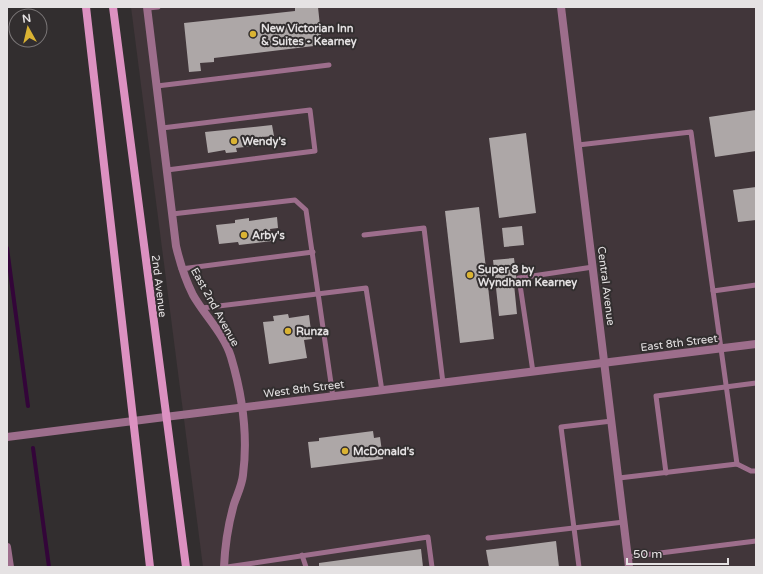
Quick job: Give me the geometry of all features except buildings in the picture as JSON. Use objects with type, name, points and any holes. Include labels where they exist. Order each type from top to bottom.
[{"type":"main road","points":[[86,7],[150,567]]},
{"type":"main road","name":"2nd Avenue","points":[[113,7],[165,418],[186,567]]},
{"type":"street","name":"Central Avenue","points":[[561,7],[629,567]]},
{"type":"street","name":"East 2nd Avenue","points":[[148,8],[176,246],[182,269],[194,296],[230,356],[241,408],[245,440],[243,476],[234,504],[225,543],[224,567]]},
{"type":"street","name":"East 8th Street","points":[[605,363],[756,344]]},
{"type":"street","name":"West 8th Street","points":[[7,437],[605,363]]},
{"type":"street","points":[[7,547],[8,563]]},
{"type":"lane","points":[[148,8],[158,7]]},
{"type":"lane","points":[[157,86],[328,65]]},
{"type":"lane","points":[[162,128],[310,110],[315,144],[315,151],[167,170]]},
{"type":"lane","points":[[578,145],[691,132],[736,464]]},
{"type":"lane","points":[[172,214],[295,200],[306,210],[333,397]]},
{"type":"lane","points":[[364,235],[424,228],[443,383]]},
{"type":"lane","points":[[182,269],[313,252]]},
{"type":"lane","points":[[533,372],[519,278],[593,267]]},
{"type":"lane","points":[[713,291],[756,286]]},
{"type":"lane","points":[[202,308],[366,288],[382,391]]},
{"type":"lane","points":[[666,473],[656,396],[756,383]]},
{"type":"lane","points":[[579,567],[561,428],[612,421]]},
{"type":"lane","points":[[619,478],[736,464],[751,471],[756,470]]},
{"type":"lane","points":[[488,538],[624,522]]},
{"type":"lane","points":[[227,567],[428,537],[432,567]]},
{"type":"lane","points":[[628,557],[756,541]]},
{"type":"lane","points":[[302,555],[306,567]]},
{"type":"shaded area","points":[[131,7],[756,7],[756,567],[203,567]]},
{"type":"waterway","points":[[7,248],[28,406]]},
{"type":"waterway","points":[[33,448],[49,567]]},
{"type":"place","name":"New Victorian Inn & Suites - Kearney","points":[[253,34]]},
{"type":"place","name":"Wendy's","points":[[234,141]]},
{"type":"place","name":"Arby's","points":[[244,235]]},
{"type":"place","name":"Super 8 by Wyndham Kearney","points":[[470,275]]},
{"type":"place","name":"Runza","points":[[288,331]]},
{"type":"place","name":"McDonald's","points":[[345,451]]}]
